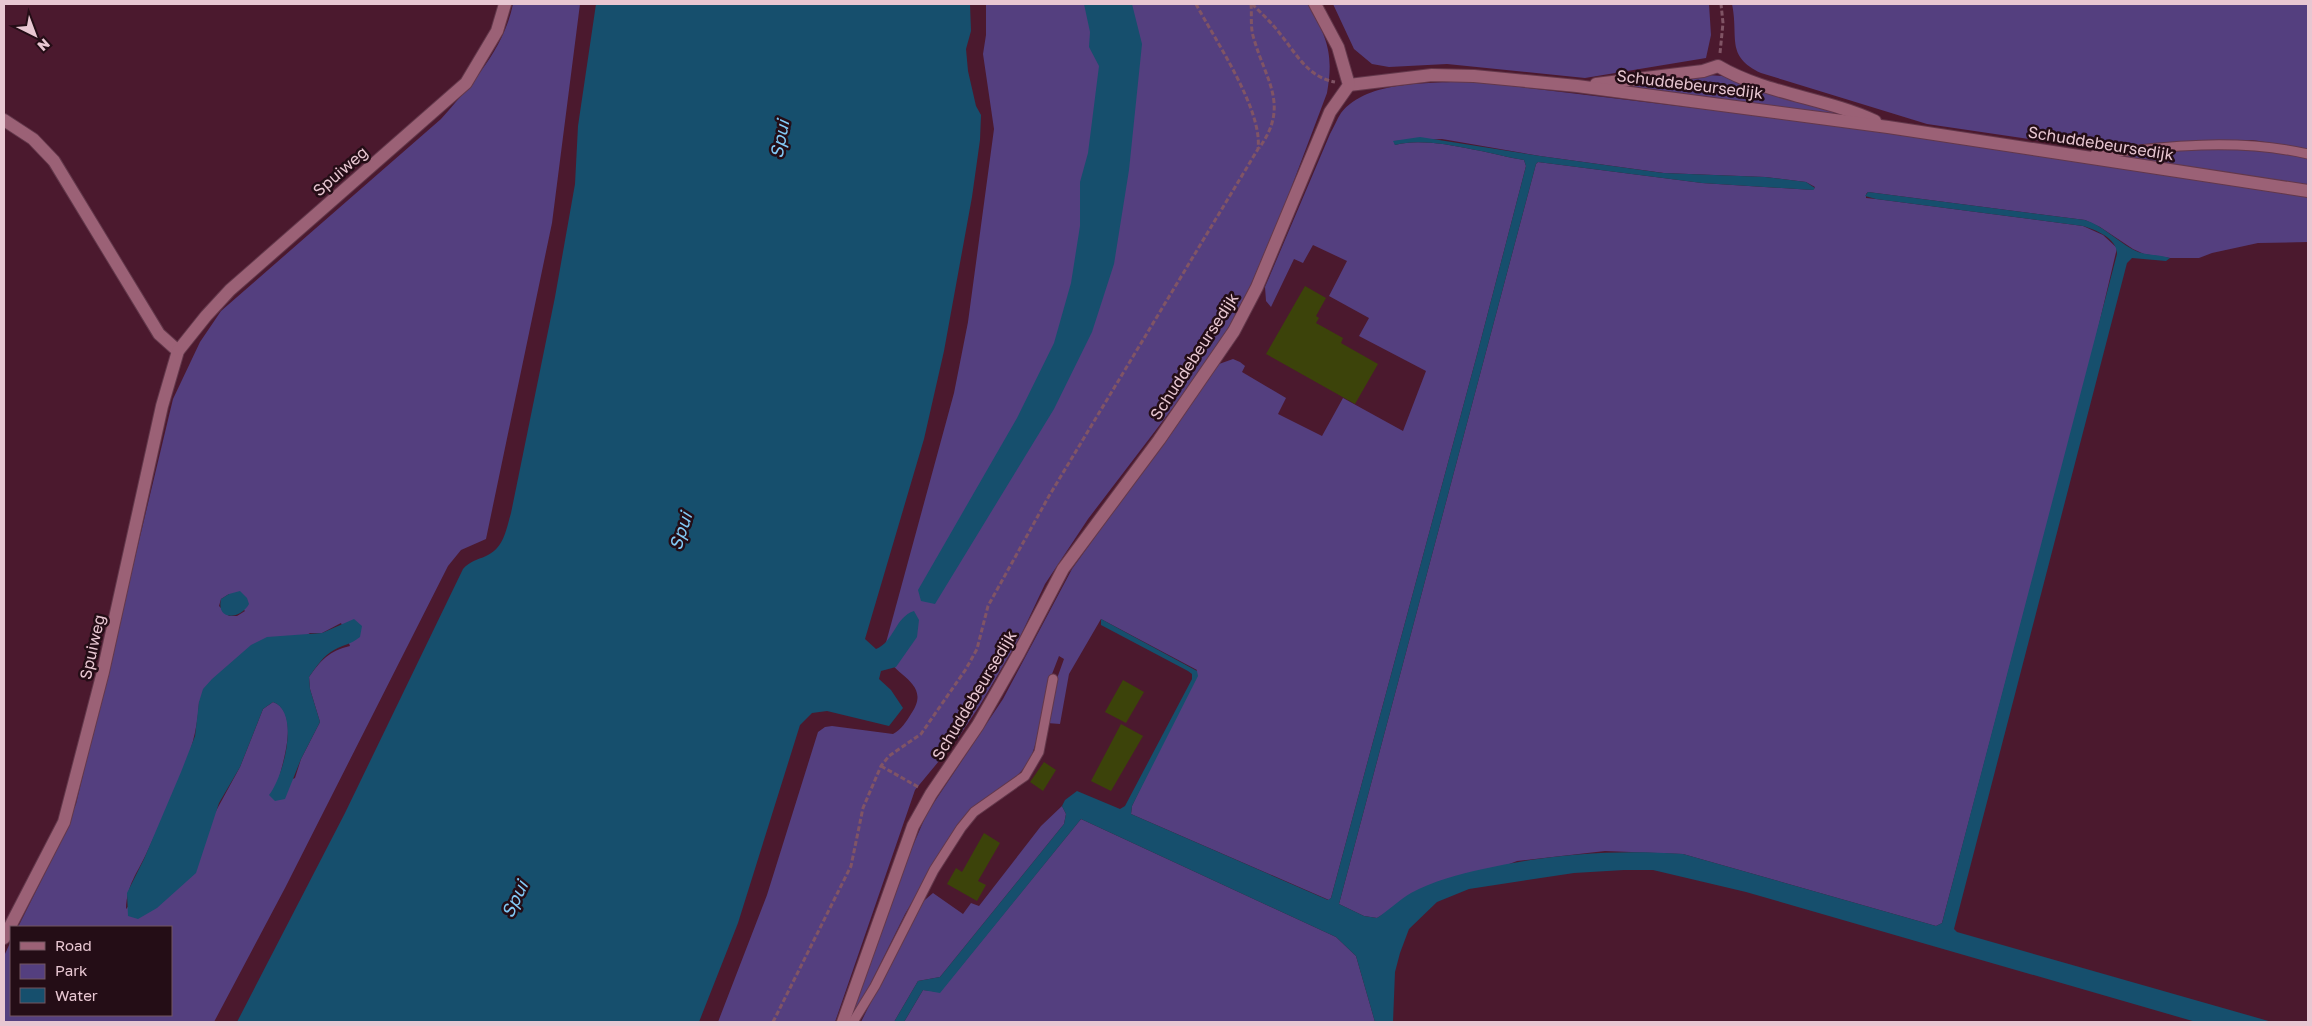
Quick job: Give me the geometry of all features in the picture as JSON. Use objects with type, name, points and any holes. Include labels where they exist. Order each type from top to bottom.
[{"type":"street","name":"Spuiweg","points":[[10,926],[64,822],[103,672],[162,406],[178,351],[230,290],[466,83],[497,31],[505,4]]},
{"type":"street","points":[[1315,4],[1338,48],[1349,85]]},
{"type":"street","name":"Schuddebeursedijk","points":[[1577,86],[1703,71],[1718,66],[1729,73],[1790,93],[1853,110],[1888,127]]},
{"type":"street","name":"Schuddebeursedijk","points":[[842,1022],[913,826],[931,794],[978,725],[1019,653],[1063,569],[1159,440],[1234,331],[1257,287],[1330,112],[1349,85],[1432,75],[1474,76],[1577,86],[1888,127],[2308,190]]},
{"type":"street","points":[[4,120],[33,139],[54,161],[159,334],[178,351]]},
{"type":"street","name":"Spuiweg","points":[[4,938],[10,926]]},
{"type":"lane","points":[[2084,157],[2157,147],[2242,145],[2308,154]]},
{"type":"lane","points":[[853,1022],[875,986],[934,870],[961,828],[974,812],[1025,776],[1039,752],[1053,679]]},
{"type":"path","points":[[1196,4],[1251,107],[1258,127],[1258,148]]},
{"type":"path","points":[[1252,4],[1267,18],[1304,66],[1315,75],[1326,80],[1349,85]]},
{"type":"path","name":"Schuddebeursedijk","points":[[773,1022],[851,866],[863,808],[881,766],[889,756],[920,734],[966,669],[977,649],[988,606],[1049,496],[1258,148],[1268,135],[1275,108],[1270,83],[1253,37],[1252,4]]},
{"type":"path","points":[[1718,66],[1723,23],[1721,4]]},
{"type":"path","points":[[881,766],[931,794]]},
{"type":"green space","points":[[513,4],[580,4],[552,223],[486,539],[461,550],[448,566],[285,888],[214,1022],[4,1022],[4,956],[10,943],[10,1016],[172,1016],[172,926],[18,926],[52,859],[76,804],[173,399],[200,342],[221,311],[441,119],[474,80],[502,36],[509,21]],"holes":[[[229,594],[245,611],[237,616],[229,616],[219,606],[221,599]],[[341,623],[350,646],[326,657],[309,677],[310,689],[320,722],[301,759],[295,778],[277,786],[285,752],[288,727],[286,716],[281,708],[273,702],[263,709],[240,767],[216,811],[126,909],[130,886],[172,798],[187,760],[193,741],[199,702],[310,633],[322,633]]]},
{"type":"green space","points":[[986,4],[1309,4],[1324,37],[1329,56],[1330,67],[1327,93],[1276,228],[1234,323],[1178,401],[1088,519],[1045,584],[1020,637],[980,705],[958,738],[915,790],[835,1022],[718,1022],[767,895],[818,732],[825,727],[832,726],[893,734],[905,723],[917,703],[917,694],[914,686],[888,659],[884,650],[954,393],[968,322],[994,129],[983,54],[986,35]]},
{"type":"green space","points":[[1333,4],[1709,4],[1711,35],[1706,58],[1585,78],[1447,64],[1389,67],[1372,64],[1354,49]]},
{"type":"green space","points":[[1732,4],[2308,4],[2308,149],[2252,140],[2157,143],[2115,148],[2083,147],[1927,124],[1761,73],[1750,67],[1742,60],[1738,53]]},
{"type":"green space","points":[[1708,75],[1722,76],[1858,119],[1608,86]]},
{"type":"green space","points":[[1471,81],[1934,137],[2308,194],[2308,242],[2258,243],[2212,253],[2199,258],[2170,258],[2144,254],[2085,220],[1868,192],[1866,194],[1866,198],[2083,226],[2103,235],[2117,248],[2092,354],[1942,923],[1936,926],[1683,854],[1605,851],[1517,861],[1387,912],[1377,918],[1364,916],[1339,904],[1536,164],[1538,162],[1702,183],[1813,190],[1815,187],[1806,182],[1765,177],[1664,173],[1540,156],[1442,139],[1394,141],[1395,145],[1424,142],[1459,146],[1524,160],[1526,166],[1331,898],[1329,900],[1131,814],[1132,806],[1197,670],[1101,619],[1069,674],[1060,724],[1047,723],[1055,684],[1064,659],[1059,656],[1047,687],[1036,742],[1030,761],[1011,783],[973,808],[926,878],[905,914],[854,1017],[850,1016],[902,871],[927,813],[1003,699],[1072,569],[1219,364],[1233,359],[1240,362],[1245,366],[1242,372],[1286,398],[1278,414],[1322,436],[1343,398],[1403,431],[1426,371],[1359,336],[1369,318],[1329,296],[1347,261],[1313,245],[1303,263],[1294,259],[1271,307],[1266,301],[1265,287],[1330,134],[1341,113],[1353,102],[1367,94],[1384,89],[1420,83]]},
{"type":"green space","points":[[2264,150],[2308,158],[2308,187],[2121,159],[2122,155],[2157,151]]},
{"type":"green space","points":[[1062,806],[1066,814],[1064,824],[940,977],[918,981],[894,1022],[861,1022],[919,905],[933,893],[963,914],[971,903],[979,906],[1041,826]]},
{"type":"green space","points":[[1081,819],[1336,937],[1356,956],[1375,1022],[904,1022],[923,990],[940,992]]},
{"type":"water","name":"Spui","points":[[596,4],[970,4],[971,31],[966,49],[968,71],[976,106],[981,115],[980,140],[972,197],[944,351],[924,439],[865,639],[876,649],[887,641],[898,624],[908,614],[914,611],[919,620],[917,637],[896,667],[881,671],[879,679],[891,690],[903,708],[889,726],[827,711],[812,713],[800,725],[738,923],[699,1022],[237,1022],[345,813],[463,569],[471,562],[492,553],[501,543],[506,532],[555,297],[575,184],[578,126]]},
{"type":"water","points":[[1084,4],[1132,4],[1142,44],[1129,170],[1114,264],[1092,332],[1054,409],[935,604],[921,601],[918,590],[1017,418],[1054,343],[1071,283],[1080,226],[1080,182],[1088,153],[1099,66],[1089,47],[1090,32]]},
{"type":"water","points":[[1420,137],[1663,173],[1765,177],[1806,182],[1815,188],[1813,190],[1702,183],[1538,162],[1536,164],[1339,904],[1364,916],[1377,918],[1419,889],[1446,878],[1508,864],[1557,856],[1632,852],[1683,854],[1936,926],[1942,923],[2117,254],[2114,243],[2110,239],[2099,232],[2083,226],[1876,199],[1865,196],[1868,192],[2085,220],[2098,226],[2137,251],[2170,258],[2166,261],[2132,258],[2127,263],[1954,929],[1957,932],[2272,1022],[2196,1022],[1746,892],[1653,870],[1624,870],[1574,873],[1469,889],[1437,902],[1409,929],[1400,953],[1395,972],[1393,1022],[1375,1022],[1356,956],[1336,937],[1081,819],[940,993],[923,990],[904,1022],[894,1022],[918,981],[940,977],[1064,824],[1066,814],[1062,806],[1065,800],[1077,791],[1120,809],[1125,806],[1192,679],[1192,674],[1188,671],[1101,625],[1101,619],[1197,671],[1198,676],[1132,806],[1131,814],[1328,900],[1331,898],[1526,166],[1524,160],[1459,146],[1424,142],[1395,145],[1393,141]]},
{"type":"water","points":[[240,591],[247,598],[249,604],[240,613],[230,616],[225,614],[220,606],[221,599],[229,594]]},
{"type":"water","points":[[354,619],[362,626],[360,637],[330,652],[309,677],[310,689],[320,722],[301,759],[285,799],[275,801],[269,795],[284,761],[288,731],[286,718],[281,708],[273,702],[263,709],[240,767],[219,803],[196,873],[157,908],[138,919],[128,916],[127,893],[144,859],[195,736],[199,702],[203,689],[251,645],[267,637],[322,633]]},
{"type":"building","points":[[1305,286],[1326,298],[1316,316],[1319,318],[1316,323],[1343,338],[1341,343],[1378,364],[1355,404],[1266,354]]},
{"type":"building","points":[[1123,680],[1144,692],[1126,723],[1105,712]]},
{"type":"building","points":[[1121,724],[1143,736],[1111,791],[1091,781]]},
{"type":"building","points":[[1044,762],[1056,770],[1043,791],[1030,782]]},
{"type":"building","points":[[984,833],[1000,843],[978,881],[986,885],[977,901],[947,884],[956,868],[962,872]]}]
